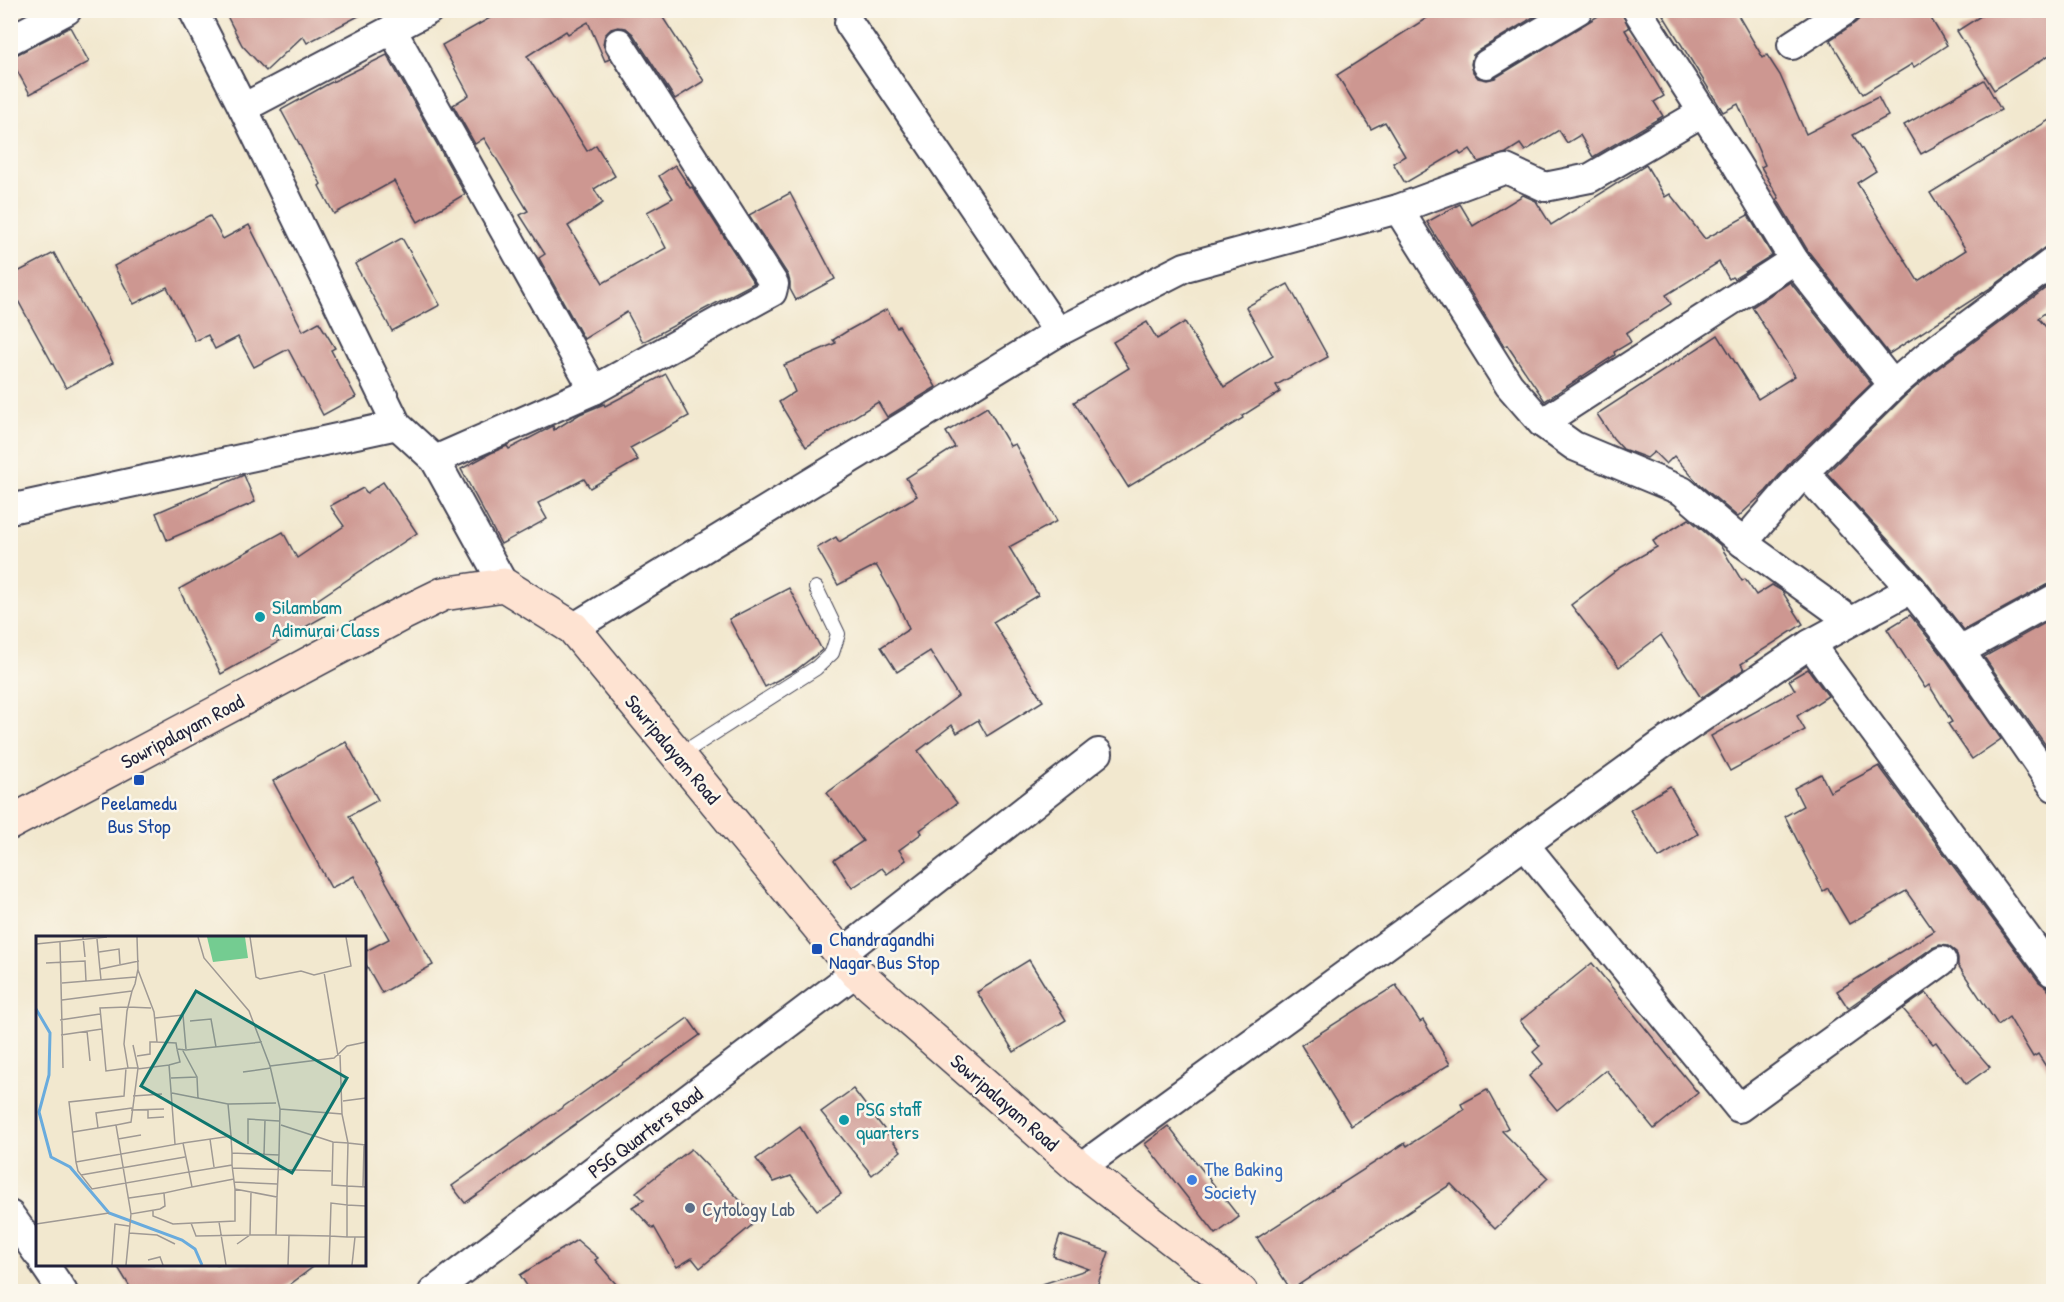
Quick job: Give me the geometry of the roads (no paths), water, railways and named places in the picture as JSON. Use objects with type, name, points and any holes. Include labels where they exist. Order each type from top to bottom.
[{"type":"street","points":[[10,40],[67,10]]},
{"type":"street","points":[[193,10],[397,425],[435,460],[504,585]]},
{"type":"street","points":[[243,108],[429,10]]},
{"type":"street","points":[[1487,64],[1578,10]]},
{"type":"street","points":[[1637,10],[1794,260],[1893,385]]},
{"type":"street","points":[[1792,45],[1846,10]]},
{"type":"street","points":[[851,15],[1058,332]]},
{"type":"street","points":[[392,30],[594,390]]},
{"type":"street","points":[[435,460],[594,390],[772,292],[774,284],[619,43]]},
{"type":"street","points":[[573,628],[1058,332],[1185,267],[1398,209],[1506,169],[1545,187],[1590,178],[1702,112]]},
{"type":"street","points":[[1398,209],[1509,385],[1542,423],[1574,446],[1682,491],[1743,543],[1851,621]]},
{"type":"street","points":[[1542,423],[1794,260]]},
{"type":"street","points":[[1743,543],[1804,472],[1893,385],[2054,261]]},
{"type":"street","points":[[10,509],[397,425]]},
{"type":"street","points":[[1804,472],[1911,589],[1960,651],[2054,787]]},
{"type":"street","name":"Sowripalayam Road","points":[[10,823],[443,594],[504,585],[573,628],[849,963],[1080,1168],[1241,1292]]},
{"type":"street","points":[[1080,1168],[1661,745],[1810,644],[1911,589]]},
{"type":"street","points":[[1960,651],[2054,599]]},
{"type":"street","points":[[1810,644],[2045,963],[2052,972],[2054,971]]},
{"type":"street","name":"PSG Quarters Road","points":[[433,1292],[849,963],[1098,753]]},
{"type":"street","points":[[1524,844],[1739,1108],[1942,961]]},
{"type":"street","points":[[10,1215],[36,1251]]},
{"type":"street","points":[[45,1266],[63,1292]]},
{"type":"lane","points":[[678,756],[795,682],[832,654],[838,634],[816,588]]},
{"type":"place","name":"Silambam Adimurai Class","points":[[260,617]]},
{"type":"place","name":"Peelamedu Bus Stop","points":[[139,780]]},
{"type":"place","name":"Chandragandhi Nagar Bus Stop","points":[[817,949]]},
{"type":"place","name":"PSG staff quarters","points":[[844,1120]]},
{"type":"place","name":"The Baking Society","points":[[1192,1180]]},
{"type":"place","name":"Cytology Lab","points":[[690,1208]]}]
